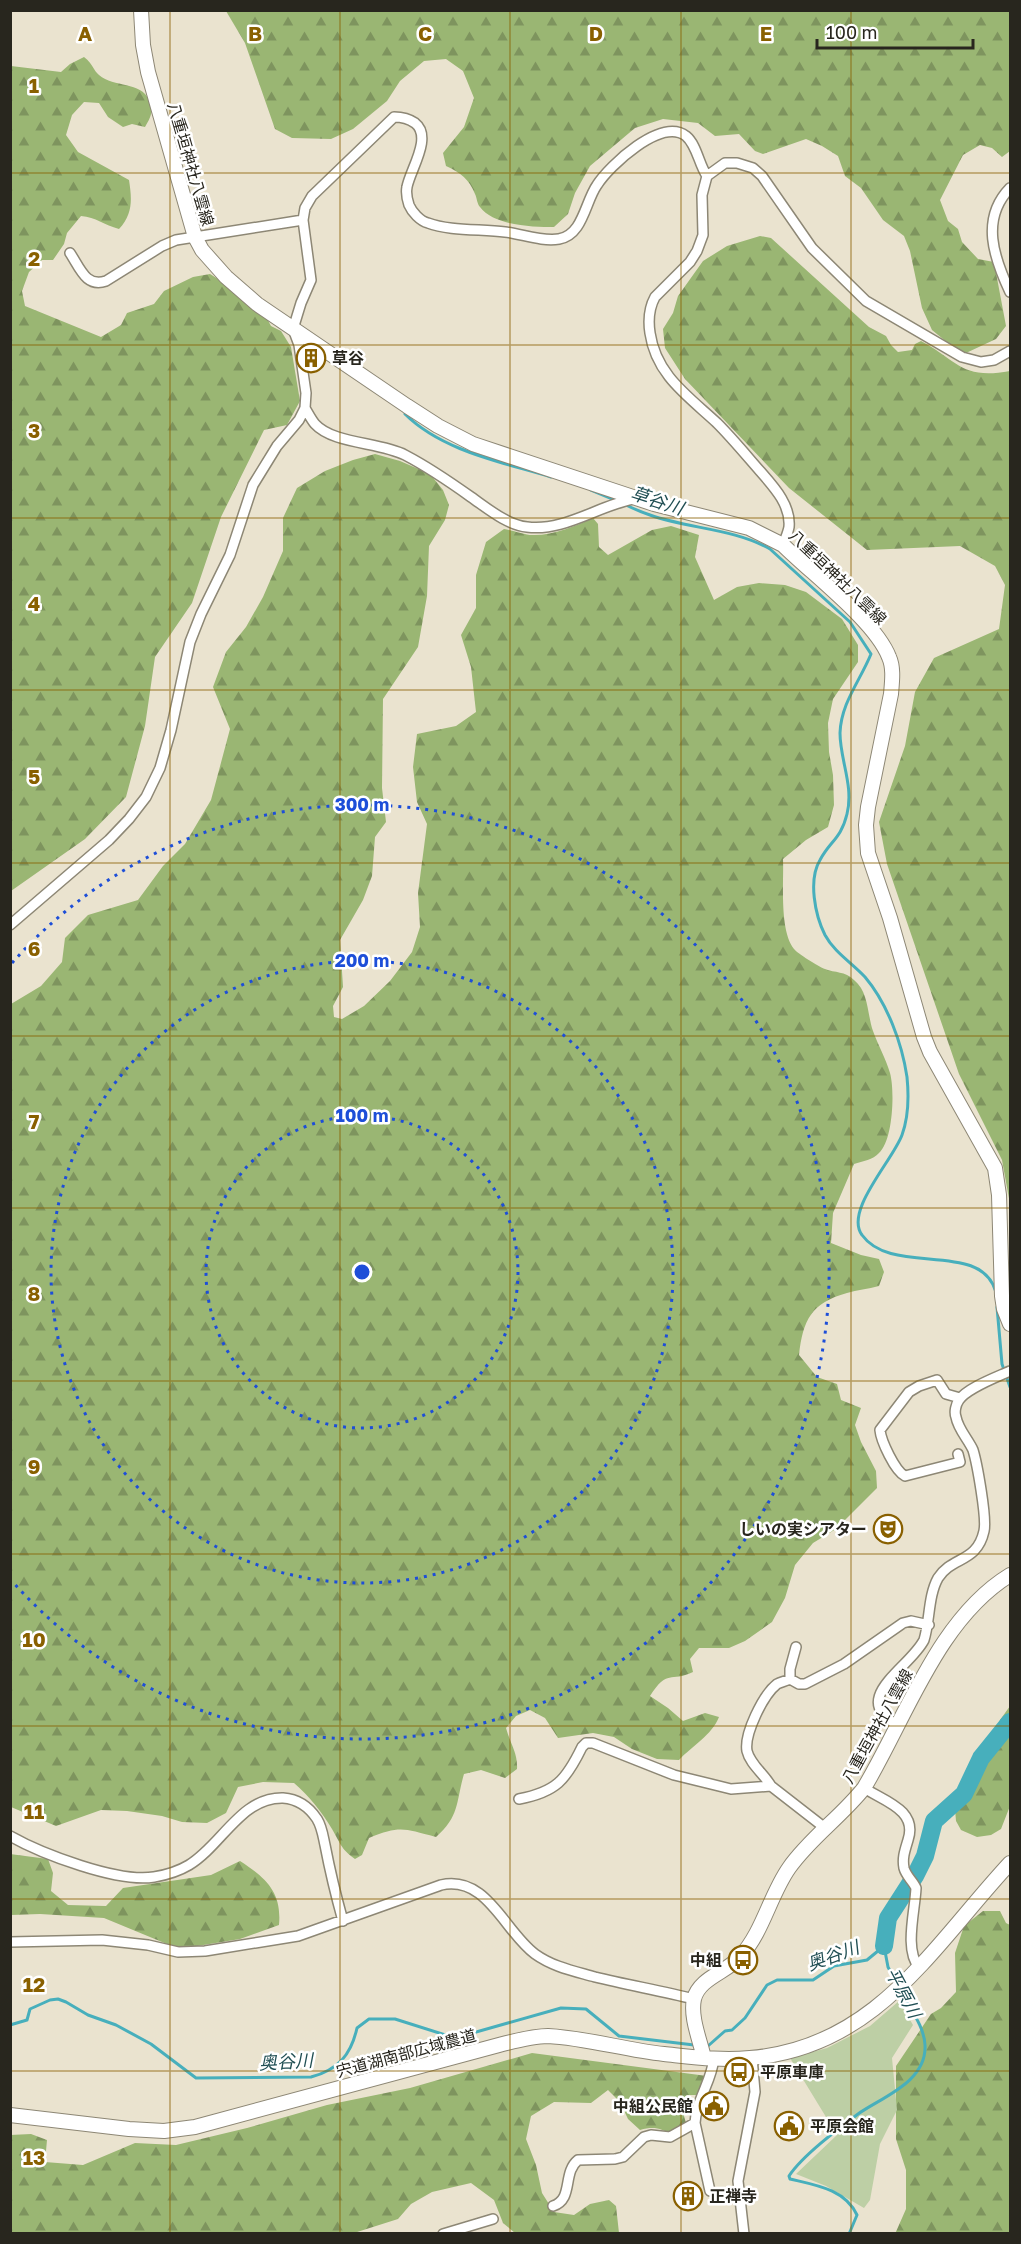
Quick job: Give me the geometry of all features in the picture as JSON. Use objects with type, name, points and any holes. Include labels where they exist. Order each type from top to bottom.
[{"type":"main road","name":"八重垣神社八雲線","points":[[141,10],[143,45],[148,72],[195,237],[202,250],[226,277],[257,304],[438,426],[473,444],[625,501],[749,528],[783,545],[858,615],[875,634],[890,658],[892,675],[891,694],[866,825],[868,853],[930,1052],[995,1168],[999,1195],[1002,1296],[1004,1309],[1011,1324]]},
{"type":"main road","name":"八重垣神社八雲線","points":[[694,1999],[705,1982],[725,1970],[740,1957],[787,1871],[808,1844],[864,1788],[934,1658],[952,1632],[990,1590],[1011,1575]]},
{"type":"main road","points":[[694,1999],[695,2018],[709,2058],[752,2058],[798,2050],[821,2041],[857,2023],[897,1991],[1011,1863]]},
{"type":"main road","name":"宍道湖南部広域農道","points":[[10,2115],[141,2130],[164,2131],[195,2127],[499,2045],[546,2036],[584,2040],[642,2051],[709,2058]]},
{"type":"street","points":[[10,925],[109,840],[146,797],[160,768],[171,730],[190,642],[201,614],[230,555],[254,485],[277,446],[299,420],[304,408],[306,393],[299,345],[293,329],[311,280],[303,220],[305,208],[312,196],[393,117],[410,120],[421,131],[420,148],[407,187],[407,197],[409,206],[415,215],[427,223],[506,232],[549,240],[565,238],[577,227],[595,187],[615,163],[653,138],[669,132],[677,132],[687,137],[707,176]]},
{"type":"street","points":[[783,545],[789,527],[782,498],[730,436],[686,396],[666,374],[651,339],[652,303],[690,262],[703,235],[702,195],[707,176],[725,163],[731,162],[753,168],[768,183],[812,248],[851,287],[866,301],[946,349],[962,357],[981,362],[994,360],[1011,351]]},
{"type":"street","points":[[1011,188],[1003,196],[994,214],[992,237],[1001,272],[1011,292]]},
{"type":"street","points":[[70,253],[85,276],[93,283],[99,283],[106,281],[162,246],[195,237],[303,220]]},
{"type":"street","points":[[304,408],[319,427],[341,437],[403,453],[434,471],[493,512],[525,527],[549,527],[625,501]]},
{"type":"street","points":[[898,1725],[881,1713],[877,1703],[878,1697],[884,1686],[920,1648],[929,1625],[937,1580],[949,1567],[968,1557],[974,1551],[984,1532],[976,1463],[972,1448],[956,1418],[955,1411],[960,1398],[1011,1371]]},
{"type":"street","points":[[958,1454],[960,1462],[905,1476],[899,1473],[881,1437],[880,1430],[909,1392],[919,1386],[937,1380],[946,1394],[960,1398]]},
{"type":"street","points":[[825,1828],[771,1786],[765,1775],[752,1762],[747,1750],[747,1736],[753,1720],[778,1683],[790,1679],[799,1684],[811,1682],[844,1664],[903,1623],[911,1621],[929,1625]]},
{"type":"street","points":[[790,1679],[790,1669],[796,1647]]},
{"type":"street","points":[[519,1799],[541,1795],[562,1781],[586,1743],[602,1746],[674,1775],[731,1789],[771,1786]]},
{"type":"street","points":[[864,1788],[902,1810],[907,1817],[909,1834],[903,1861],[906,1874],[911,1880],[916,1895],[911,1946],[912,1956],[919,1967]]},
{"type":"street","points":[[10,1836],[77,1863],[115,1875],[155,1877],[188,1866],[254,1804],[276,1798],[297,1801],[312,1812],[322,1832],[343,1921]]},
{"type":"street","points":[[10,1942],[102,1940],[148,1945],[178,1952],[205,1951],[298,1936],[441,1886],[458,1883],[484,1897],[519,1939],[533,1953],[547,1962],[573,1971],[694,1999]]},
{"type":"street","points":[[709,2058],[713,2068],[696,2114],[695,2123],[710,2191]]},
{"type":"street","points":[[744,2234],[738,2181],[755,2092],[752,2058]]},
{"type":"street","points":[[553,2206],[561,2203],[565,2197],[570,2169],[578,2160],[622,2157],[644,2137],[651,2135],[670,2137],[695,2123]]},
{"type":"street","points":[[443,2234],[494,2219]]},
{"type":"green space","points":[[226,11],[1010,11],[1010,151],[1002,157],[992,148],[980,145],[963,155],[940,200],[948,221],[958,229],[962,242],[978,259],[994,262],[1006,326],[996,339],[966,353],[954,348],[932,330],[922,308],[910,251],[904,236],[883,220],[861,188],[845,176],[838,156],[806,139],[763,154],[755,151],[739,134],[715,136],[698,123],[663,119],[635,128],[590,166],[575,193],[568,214],[554,227],[504,222],[486,213],[479,206],[467,180],[446,166],[443,153],[464,127],[474,98],[463,71],[446,59],[424,61],[400,81],[387,101],[353,129],[331,139],[292,138],[275,129],[245,43]]},
{"type":"green space","points":[[84,57],[99,75],[112,82],[140,90],[151,104],[151,114],[145,127],[132,124],[123,127],[108,117],[99,103],[84,102],[72,115],[66,135],[78,152],[129,180],[131,200],[129,212],[119,229],[81,216],[67,233],[64,244],[53,260],[42,260],[29,272],[22,291],[25,306],[101,337],[121,325],[127,313],[154,304],[164,291],[193,277],[210,274],[234,289],[264,313],[271,326],[281,331],[291,347],[300,401],[287,425],[264,430],[221,517],[192,603],[155,657],[145,726],[126,797],[85,839],[11,891],[11,66],[61,72]]},
{"type":"green space","points":[[760,236],[771,238],[869,327],[886,336],[898,352],[912,350],[915,344],[921,341],[971,371],[994,373],[1010,371],[1010,1204],[1002,1160],[959,1074],[887,864],[879,822],[905,746],[915,692],[934,658],[999,629],[1005,585],[995,566],[960,546],[867,550],[789,488],[685,379],[665,348],[663,329],[673,313],[678,296],[703,261],[727,246]]},
{"type":"green space","points":[[375,454],[400,461],[430,474],[443,490],[449,505],[445,520],[429,546],[427,596],[418,647],[383,699],[382,788],[386,822],[375,837],[372,876],[363,900],[340,940],[343,987],[333,1006],[334,1017],[342,1019],[364,1006],[390,981],[412,952],[420,927],[418,893],[427,824],[417,802],[413,767],[417,734],[456,726],[476,712],[471,667],[461,635],[476,608],[476,575],[486,542],[504,529],[539,535],[563,530],[593,518],[598,524],[599,547],[608,555],[652,530],[671,526],[699,535],[695,557],[714,600],[737,587],[759,583],[785,585],[806,592],[842,619],[858,645],[858,662],[833,699],[828,723],[834,805],[828,827],[806,840],[783,859],[783,906],[786,930],[794,949],[822,968],[851,977],[859,985],[892,1081],[892,1115],[884,1147],[877,1155],[854,1164],[833,1213],[831,1243],[861,1255],[879,1259],[884,1272],[879,1286],[835,1297],[817,1308],[806,1323],[799,1355],[817,1377],[837,1384],[841,1400],[861,1408],[855,1425],[876,1471],[877,1488],[836,1529],[813,1543],[795,1565],[785,1598],[772,1622],[745,1641],[729,1648],[699,1648],[690,1659],[693,1672],[665,1679],[656,1687],[650,1696],[683,1721],[705,1713],[719,1717],[707,1735],[679,1760],[657,1759],[632,1749],[614,1737],[593,1733],[558,1738],[545,1718],[530,1710],[516,1716],[506,1728],[515,1753],[517,1769],[505,1778],[481,1770],[464,1774],[453,1815],[436,1837],[409,1830],[388,1831],[369,1838],[362,1855],[355,1859],[344,1849],[315,1804],[294,1783],[263,1782],[238,1787],[226,1813],[207,1823],[182,1822],[162,1816],[127,1811],[101,1810],[56,1826],[11,1807],[11,1004],[41,986],[62,962],[65,938],[88,915],[138,900],[163,866],[185,844],[211,800],[230,729],[213,687],[226,652],[246,627],[263,597],[283,551],[283,518],[297,488],[325,471]]},
{"type":"green space","points":[[1010,1706],[1010,1806],[1001,1829],[991,1835],[977,1837],[961,1830],[956,1821],[955,1809],[976,1785],[1000,1720]]},
{"type":"green space","points":[[10,1854],[48,1859],[53,1873],[51,1891],[68,1905],[106,1906],[123,1888],[211,1875],[240,1861],[265,1880],[275,1895],[278,1903],[279,1925],[240,1939],[179,1949],[104,1918],[40,1914],[11,1915]]},
{"type":"green space","points":[[983,1911],[1000,1911],[1006,1923],[1010,1925],[1010,2233],[895,2234],[906,2209],[906,2170],[896,2139],[896,2066],[931,2014],[941,2008],[956,1992],[955,1953],[964,1926]]},
{"type":"green space","points":[[899,2001],[913,2025],[892,2058],[897,2110],[880,2144],[870,2200],[864,2208],[826,2186],[796,2174],[837,2135],[790,2058],[827,2048],[870,2026]]},
{"type":"green space","points":[[532,2053],[707,2076],[701,2095],[687,2095],[680,2102],[688,2130],[673,2136],[657,2128],[640,2130],[628,2119],[620,2102],[608,2090],[591,2103],[554,2102],[531,2116],[526,2139],[536,2165],[542,2193],[554,2212],[574,2215],[590,2204],[609,2200],[616,2206],[619,2233],[515,2233],[503,2223],[494,2200],[471,2183],[432,2192],[411,2204],[398,2219],[354,2233],[11,2233],[10,2135],[31,2134],[47,2140],[45,2162],[83,2165],[135,2143],[176,2145],[327,2105],[410,2088]]},
{"type":"waterway","name":"草谷川","points":[[405,414],[420,427],[455,446],[551,477]]},
{"type":"waterway","name":"草谷川","points":[[591,490],[615,500]]},
{"type":"waterway","points":[[624,504],[665,520],[741,537],[770,549],[850,622],[871,654],[847,702],[841,722],[841,743],[849,793],[845,822],[820,860],[814,877],[814,898],[818,918],[825,935],[838,952],[865,977],[887,1011],[897,1037],[907,1077],[908,1106],[902,1135],[864,1199],[858,1225],[862,1235],[876,1247],[893,1254],[955,1262],[973,1267],[987,1276],[996,1292]]},
{"type":"waterway","points":[[997,1307],[1002,1364],[1010,1387]]},
{"type":"waterway","name":"平原川","points":[[884,1946],[888,1918],[925,1856],[934,1821],[964,1794],[981,1758],[1010,1722]]},
{"type":"waterway","name":"平原川","points":[[884,1946],[888,1967],[896,1982]]},
{"type":"waterway","name":"奥谷川","points":[[708,2046],[745,2018],[767,1985],[777,1980],[813,1980],[834,1966],[867,1960],[884,1946]]},
{"type":"waterway","name":"平原川","points":[[849,2234],[857,2215],[845,2199],[828,2190],[790,2179],[789,2176],[802,2160],[821,2143],[858,2114],[901,2087],[919,2069],[924,2058],[924,2038],[901,1991]]},
{"type":"waterway","name":"奥谷川","points":[[10,2025],[27,2020],[30,2009],[58,1999],[88,2015],[116,2025],[151,2044],[196,2078],[311,2077],[320,2074],[336,2066],[342,2060],[351,2046],[357,2028],[369,2019],[395,2019],[455,2038],[561,2008],[586,2009],[619,2036],[694,2045]]},
{"type":"place","name":"草谷","points":[[311,358]]},
{"type":"place","name":"しいの実シアター","points":[[888,1529]]},
{"type":"place","name":"中組","points":[[743,1960]]},
{"type":"place","name":"平原車庫","points":[[739,2072]]},
{"type":"place","name":"中組公民館","points":[[714,2106]]},
{"type":"place","name":"平原会館","points":[[789,2126]]},
{"type":"place","name":"正禅寺","points":[[688,2196]]}]
